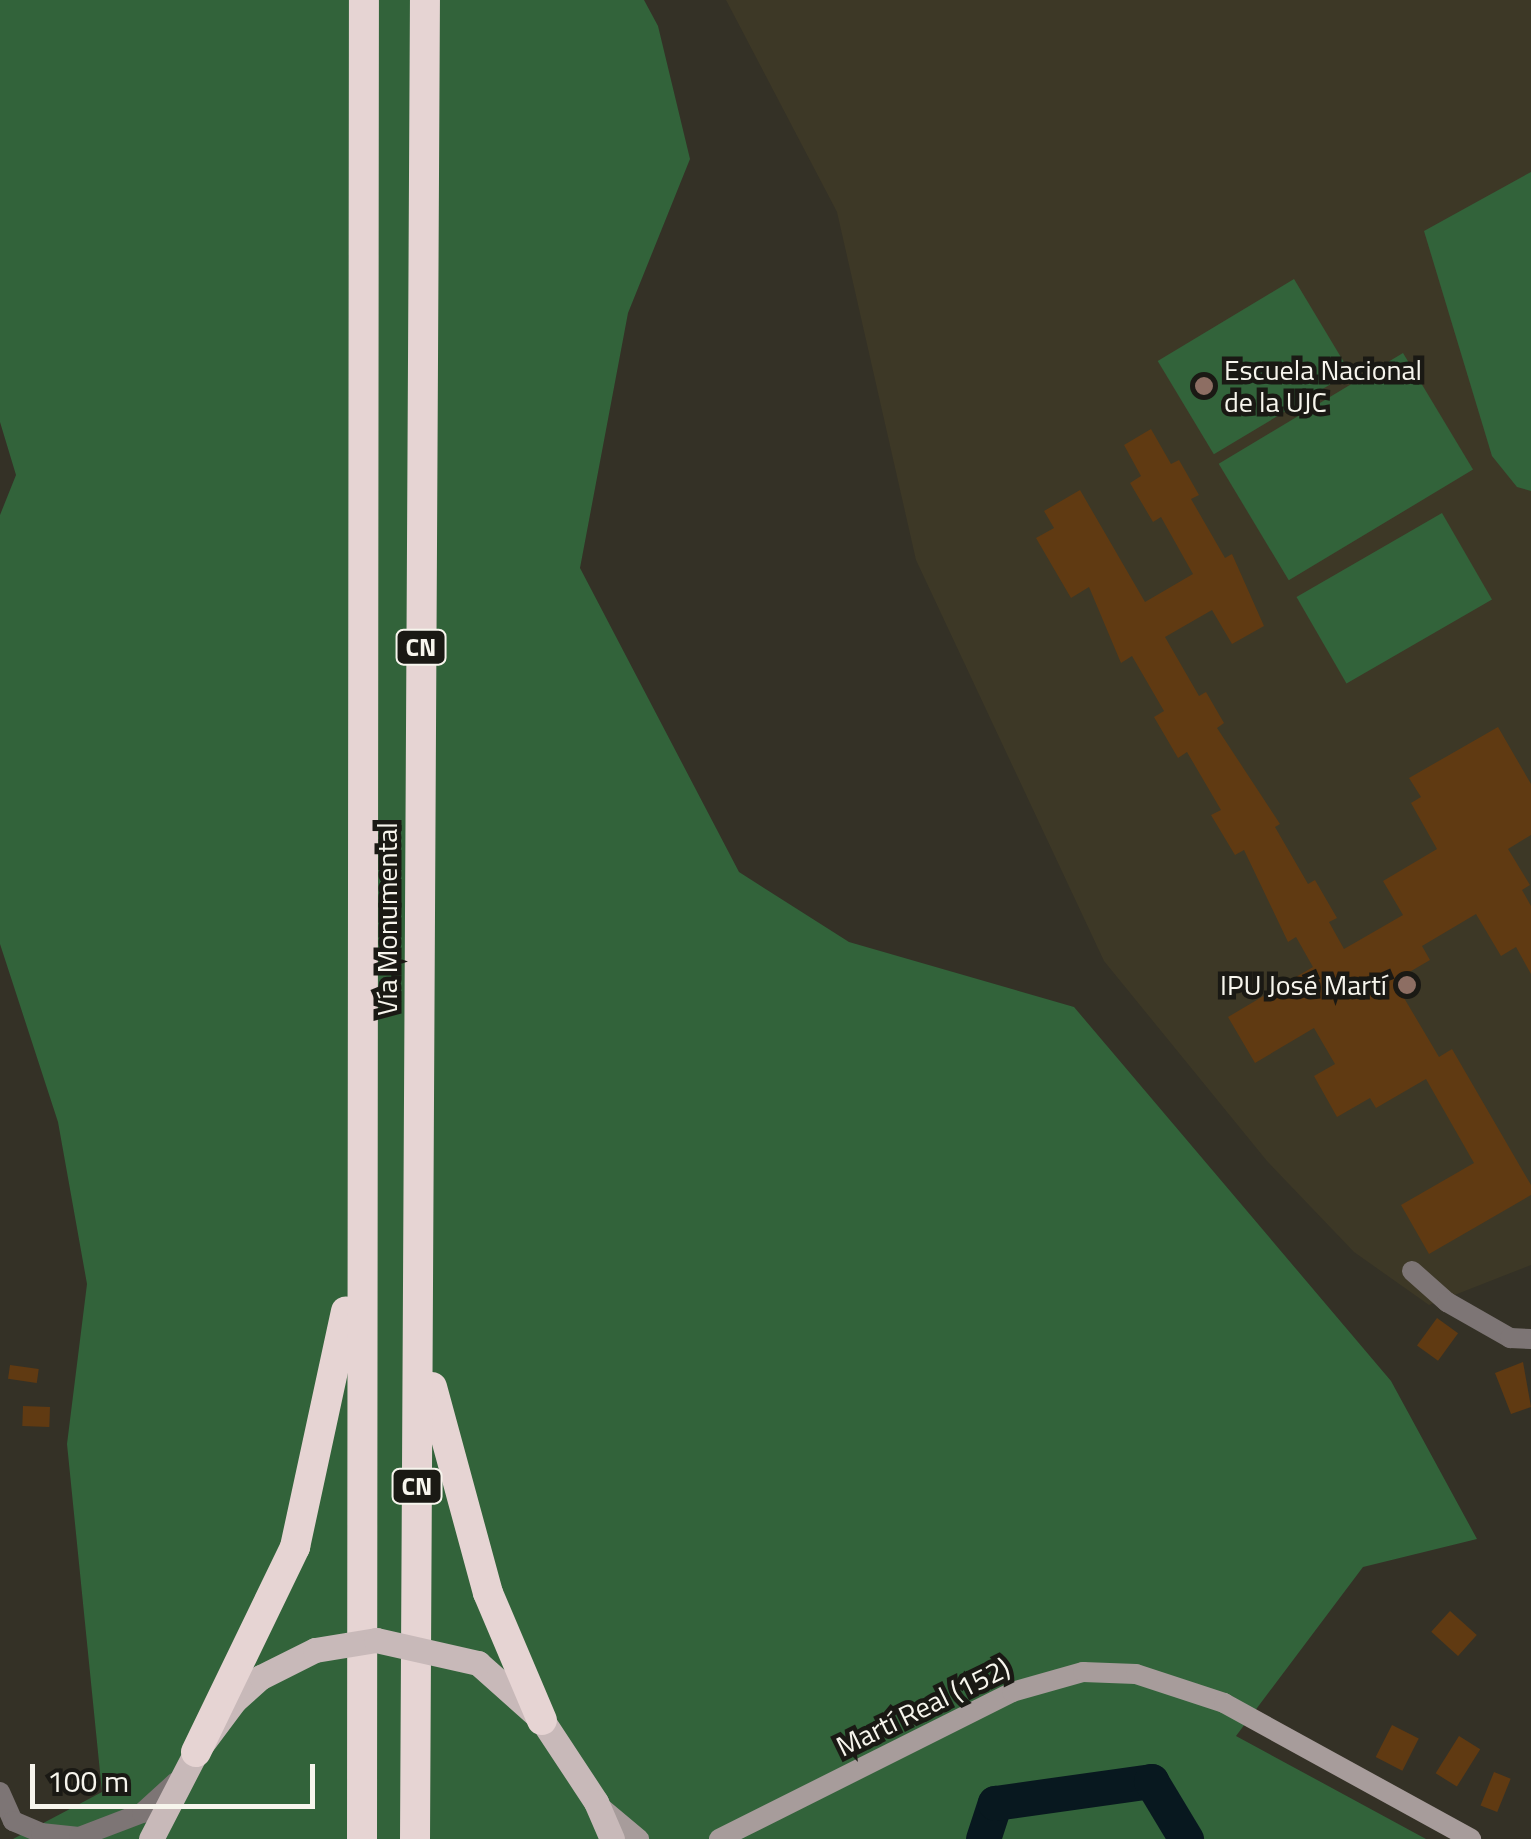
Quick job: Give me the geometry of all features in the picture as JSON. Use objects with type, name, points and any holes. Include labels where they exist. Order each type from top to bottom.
[{"type":"highway","name":"Vía Monumental","points":[[362,1839],[364,0]]},
{"type":"highway","name":"Vía Monumental","points":[[414,1839],[425,0]]},
{"type":"highway","points":[[190,1763],[295,1548],[342,1340],[361,1209]]},
{"type":"highway","points":[[418,1295],[437,1420],[460,1502],[488,1593],[542,1720]]},
{"type":"main road","points":[[151,1839],[190,1763],[247,1689],[314,1650],[376,1640],[478,1664],[542,1720],[596,1802],[612,1839]]},
{"type":"main road","name":"Martí Real (152)","points":[[725,1837],[1012,1692],[1083,1672],[1136,1674],[1224,1703],[1471,1839]]},
{"type":"main road","points":[[596,1802],[640,1839]]},
{"type":"street","points":[[1412,1271],[1447,1302],[1510,1338],[1531,1338]]},
{"type":"street","points":[[0,1792],[12,1820],[40,1833],[79,1837],[142,1813],[190,1763]]},
{"type":"shaded area","name":"Escuela Nacional de la UJC","points":[[726,0],[1531,0],[1531,1265],[1429,1305],[1354,1252],[1267,1161],[1104,961],[916,560],[837,212]]},
{"type":"green space","points":[[0,0],[644,0],[658,26],[690,159],[628,313],[580,568],[739,872],[849,942],[1074,1007],[1391,1381],[1477,1539],[1363,1567],[1236,1736],[1426,1839],[13,1839],[102,1792],[67,1444],[87,1284],[58,1122],[0,944],[0,515],[16,475],[0,422]]},
{"type":"green space","points":[[1531,172],[1531,491],[1517,487],[1492,456],[1424,231]]},
{"type":"green space","points":[[1294,279],[1350,372],[1214,454],[1158,361]]},
{"type":"green space","points":[[1403,353],[1473,470],[1289,580],[1219,464]]},
{"type":"green space","points":[[1442,513],[1492,600],[1347,684],[1297,597]]},
{"type":"building","points":[[1151,429],[1171,464],[1179,460],[1199,495],[1191,499],[1225,558],[1232,554],[1264,626],[1232,644],[1212,610],[1165,637],[1199,696],[1206,692],[1224,723],[1217,728],[1280,824],[1275,827],[1308,884],[1315,880],[1337,918],[1329,922],[1344,949],[1403,915],[1383,881],[1437,849],[1411,803],[1421,797],[1409,778],[1498,727],[1531,784],[1531,835],[1508,849],[1530,885],[1522,890],[1531,906],[1531,974],[1516,947],[1501,956],[1476,914],[1422,946],[1430,960],[1394,981],[1439,1057],[1452,1049],[1531,1185],[1531,1195],[1429,1254],[1401,1205],[1474,1163],[1426,1079],[1376,1108],[1370,1098],[1337,1117],[1314,1076],[1335,1064],[1314,1028],[1255,1063],[1228,1017],[1313,967],[1296,937],[1288,942],[1244,850],[1235,855],[1211,815],[1221,810],[1187,752],[1178,758],[1154,717],[1164,711],[1132,656],[1121,663],[1089,587],[1071,598],[1036,538],[1054,528],[1044,511],[1080,490],[1145,602],[1193,574],[1161,517],[1153,522],[1130,483],[1141,476],[1124,445]]},
{"type":"building","points":[[1437,1318],[1458,1333],[1438,1361],[1417,1346]]},
{"type":"building","points":[[1523,1362],[1531,1407],[1511,1414],[1495,1373]]},
{"type":"building","points":[[10,1365],[39,1369],[37,1383],[8,1379]]},
{"type":"building","points":[[23,1406],[50,1407],[49,1427],[22,1426]]},
{"type":"building","points":[[1450,1611],[1477,1635],[1458,1656],[1431,1632]]},
{"type":"building","points":[[1392,1725],[1419,1739],[1402,1771],[1376,1757]]},
{"type":"building","points":[[1459,1736],[1480,1749],[1457,1787],[1436,1773]]},
{"type":"building","points":[[1494,1772],[1511,1779],[1497,1812],[1481,1805]]},
{"type":"waterway","points":[[983,1839],[995,1803],[1151,1781],[1186,1839]]},
{"type":"place","name":"Escuela Nacional de la UJC","points":[[1204,386]]},
{"type":"place","name":"IPU José Martí","points":[[1407,985]]}]
